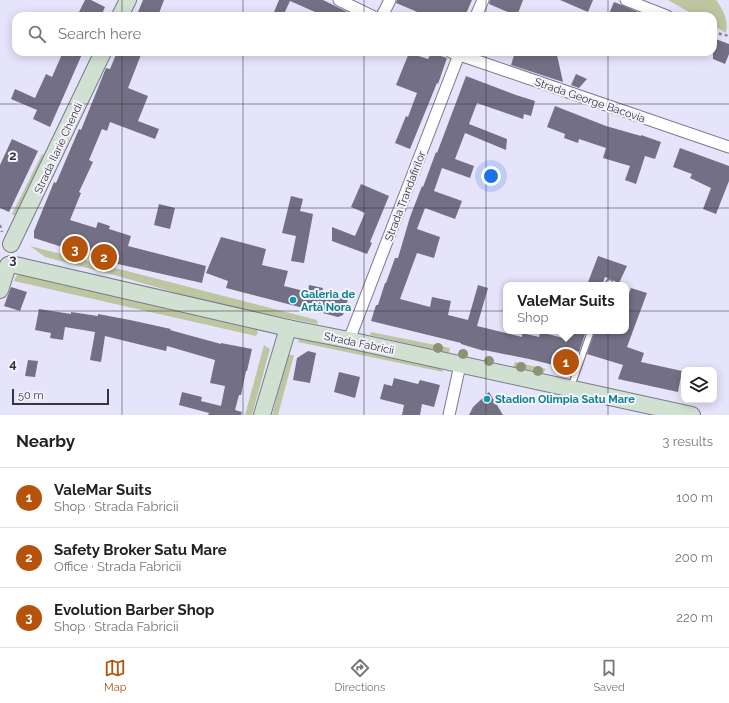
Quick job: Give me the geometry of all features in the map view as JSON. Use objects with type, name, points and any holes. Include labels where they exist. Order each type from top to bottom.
[{"type":"main road","points":[[122,12],[128,0]]},
{"type":"main road","name":"Strada Ilarie Chendi","points":[[0,290],[8,256],[101,56]]},
{"type":"main road","name":"Strada Fabricii","points":[[8,256],[28,268],[288,328],[692,415]]},
{"type":"main road","points":[[262,415],[288,328]]},
{"type":"street","points":[[339,0],[364,12]]},
{"type":"street","points":[[384,12],[390,0]]},
{"type":"street","points":[[478,12],[483,0]]},
{"type":"street","points":[[626,0],[657,12]]},
{"type":"street","name":"Strada Trandafirilor","points":[[349,340],[456,56]]},
{"type":"street","name":"Strada George Bacovia","points":[[466,56],[729,147]]},
{"type":"street","points":[[449,415],[460,365]]},
{"type":"lane","points":[[571,389],[590,334]]},
{"type":"path","points":[[717,33],[729,36]]},
{"type":"green space","points":[[668,0],[716,0],[725,15],[727,24],[726,33],[717,27],[717,12],[689,12]]},
{"type":"green space","points":[[42,154],[48,157],[17,217],[12,214]]},
{"type":"green space","points":[[30,246],[317,320],[318,324],[243,310],[194,298],[45,257]]},
{"type":"green space","points":[[22,273],[38,275],[256,329],[258,333],[256,336],[14,281],[16,276]]},
{"type":"green space","points":[[371,332],[450,348],[449,353],[370,335]]},
{"type":"green space","points":[[299,339],[438,365],[442,368],[443,372],[298,342]]},
{"type":"green space","points":[[264,345],[270,349],[252,415],[245,415]]},
{"type":"green space","points":[[288,355],[294,355],[278,415],[272,415]]},
{"type":"green space","points":[[515,362],[546,369],[543,373],[513,367]]},
{"type":"building","points":[[85,0],[91,0],[105,7],[103,12],[79,12]]},
{"type":"building","points":[[143,0],[164,0],[160,12],[138,12]]},
{"type":"building","points":[[279,0],[323,0],[348,12],[315,12],[290,1],[285,12],[274,12]]},
{"type":"building","points":[[397,0],[472,0],[467,12],[417,12],[396,3]]},
{"type":"building","points":[[490,0],[523,0],[518,12],[508,12],[489,4]]},
{"type":"building","points":[[560,0],[593,0],[588,12]]},
{"type":"building","points":[[614,2],[638,12],[610,12]]},
{"type":"building","points":[[717,40],[729,44],[729,54],[725,64],[713,59],[713,56],[717,56]]},
{"type":"building","points":[[61,56],[81,56],[50,127],[33,119],[37,110],[11,99],[15,89],[35,98],[46,74],[52,77]]},
{"type":"building","points":[[115,56],[140,56],[128,88],[148,96],[138,121],[159,129],[155,139],[110,122],[107,131],[102,129],[89,160],[93,162],[79,192],[81,193],[70,220],[96,228],[98,222],[110,226],[109,229],[131,236],[128,246],[206,266],[202,283],[109,262],[34,238],[34,231],[54,182],[56,183],[79,129],[81,130],[106,68],[110,69]]},
{"type":"building","points":[[408,56],[418,56],[428,59],[430,56],[441,56],[447,58],[438,84],[437,83],[410,149],[395,143],[406,116],[408,117],[417,93],[396,85]]},
{"type":"building","points":[[514,56],[557,56],[563,82],[511,65]]},
{"type":"building","points":[[576,74],[587,79],[579,88],[571,85]]},
{"type":"building","points":[[466,76],[535,101],[531,116],[524,114],[523,119],[477,103],[469,124],[507,139],[506,150],[465,133],[455,159],[474,166],[470,178],[442,168],[434,191],[462,201],[455,219],[425,208],[417,229],[440,237],[434,258],[417,253],[400,299],[430,307],[432,297],[451,301],[448,315],[468,320],[478,285],[488,288],[477,326],[503,332],[503,334],[522,337],[522,334],[539,337],[540,334],[548,334],[567,339],[569,334],[585,334],[579,352],[576,351],[570,369],[529,359],[484,351],[461,343],[371,321],[395,258],[398,258],[410,217],[436,152],[437,153]]},
{"type":"building","points":[[555,106],[606,126],[661,142],[655,159],[645,156],[636,184],[625,180],[630,166],[603,158],[606,148],[579,139],[578,143],[564,138],[565,134],[547,127]]},
{"type":"building","points":[[12,139],[38,151],[9,212],[0,208],[0,165]]},
{"type":"building","points":[[680,148],[729,166],[729,181],[716,214],[703,209],[711,188],[690,178],[692,174],[673,167]]},
{"type":"building","points":[[361,184],[389,196],[370,242],[372,243],[367,254],[332,241],[332,227],[355,236],[365,213],[351,207]]},
{"type":"building","points":[[291,196],[303,199],[300,211],[313,214],[304,263],[291,261],[296,236],[282,233]]},
{"type":"building","points":[[159,204],[175,208],[170,229],[154,225]]},
{"type":"building","points":[[221,237],[266,249],[262,265],[288,271],[284,286],[308,292],[309,285],[323,288],[322,292],[348,299],[343,315],[338,317],[226,288],[228,281],[206,273]]},
{"type":"building","points":[[598,256],[627,266],[619,282],[605,277],[603,282],[588,282]]},
{"type":"building","points":[[11,287],[27,292],[20,311],[4,306]]},
{"type":"building","points":[[631,288],[647,293],[627,347],[644,353],[641,362],[681,371],[678,392],[618,379],[623,365],[587,354],[594,334],[629,334],[629,294]]},
{"type":"building","points":[[39,309],[71,314],[71,312],[98,316],[98,314],[130,320],[171,329],[170,330],[221,344],[252,349],[241,395],[239,395],[235,410],[242,412],[241,415],[208,415],[209,413],[179,405],[182,392],[202,397],[201,401],[221,406],[225,386],[210,383],[215,360],[167,346],[166,351],[105,336],[101,362],[90,360],[95,332],[65,327],[63,340],[50,338],[51,333],[35,330]]},
{"type":"building","points":[[308,351],[316,353],[310,383],[293,380],[297,358]]},
{"type":"building","points":[[28,360],[38,361],[35,377],[25,376]]},
{"type":"building","points":[[339,372],[360,377],[355,398],[334,392]]},
{"type":"building","points":[[394,378],[418,384],[420,380],[440,385],[434,407],[422,404],[420,415],[402,415],[404,405],[380,399],[384,384],[392,386]]},
{"type":"building","name":"Stadion Olimpia Satu Mare","points":[[489,392],[503,415],[469,415],[473,407]]},
{"type":"place","name":"Evolution Barber Shop","points":[[75,249]]},
{"type":"place","name":"Safety Broker Satu Mare","points":[[104,257]]},
{"type":"place","name":"Galeria de Artă Nora","points":[[293,300]]},
{"type":"place","name":"ValeMar Suits","points":[[566,362]]},
{"type":"place","name":"Stadion Olimpia Satu Mare","points":[[487,399]]}]
